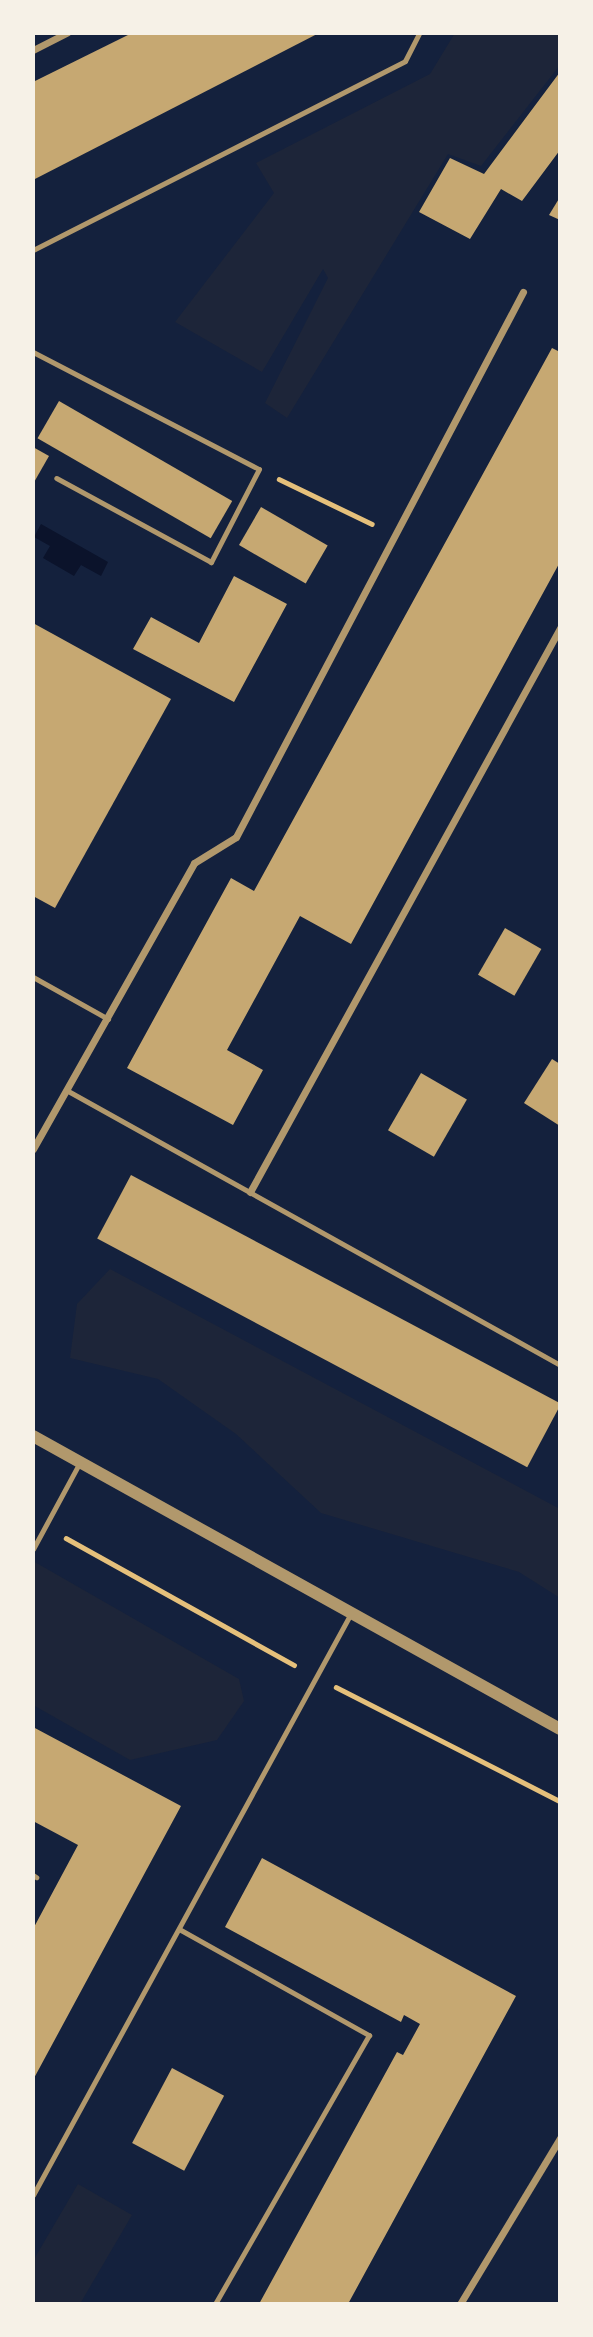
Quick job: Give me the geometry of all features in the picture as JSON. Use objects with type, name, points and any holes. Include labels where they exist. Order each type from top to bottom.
[{"type":"street","points":[[33,50],[67,33]]},
{"type":"street","points":[[33,1149],[194,863],[236,837],[523,292]]},
{"type":"street","points":[[250,1192],[560,628]]},
{"type":"street","points":[[33,1436],[560,1729]]},
{"type":"street","points":[[460,2304],[560,2138]]},
{"type":"lane","points":[[33,250],[405,61],[419,33]]},
{"type":"lane","points":[[33,352],[259,470],[211,562],[57,478]]},
{"type":"lane","points":[[33,977],[108,1019]]},
{"type":"lane","points":[[68,1091],[560,1365]]},
{"type":"lane","points":[[33,1549],[80,1462]]},
{"type":"lane","points":[[33,2195],[351,1614]]},
{"type":"lane","points":[[179,1929],[369,2035],[215,2304]]},
{"type":"path","points":[[259,470],[393,535]]},
{"type":"shaded area","points":[[455,33],[560,33],[560,65],[481,166],[448,154],[287,418],[265,403],[328,278],[323,269],[262,372],[175,322],[274,193],[256,163],[430,74]]},
{"type":"shaded area","points":[[41,524],[108,562],[101,576],[81,565],[74,576],[43,558],[50,546],[34,537]]},
{"type":"shaded area","points":[[110,1269],[560,1509],[560,1598],[519,1572],[321,1513],[236,1434],[158,1379],[70,1358],[77,1304]]},
{"type":"shaded area","points":[[33,1561],[239,1679],[244,1701],[217,1740],[130,1760],[33,1705]]},
{"type":"shaded area","points":[[78,2184],[132,2215],[80,2304],[33,2304],[33,2261]]},
{"type":"building","points":[[132,33],[319,33],[33,180],[33,82]]},
{"type":"building","points":[[560,72],[560,150],[522,201],[501,189],[470,239],[419,212],[450,158],[484,174]]},
{"type":"building","points":[[560,197],[560,220],[549,215]]},
{"type":"building","points":[[552,348],[560,352],[560,562],[351,944],[300,916],[227,1050],[263,1070],[233,1125],[127,1068],[231,878],[254,891]]},
{"type":"building","points":[[59,401],[232,501],[211,538],[38,438]]},
{"type":"building","points":[[33,447],[49,456],[33,484]]},
{"type":"building","points":[[261,507],[328,546],[306,584],[239,545]]},
{"type":"building","points":[[234,576],[287,604],[234,702],[133,649],[151,617],[199,643]]},
{"type":"building","points":[[33,623],[171,699],[55,908],[33,896]]},
{"type":"building","points":[[505,928],[541,949],[514,996],[478,975]]},
{"type":"building","points":[[552,1059],[560,1064],[560,1126],[524,1103]]},
{"type":"building","points":[[421,1073],[467,1100],[434,1157],[388,1130]]},
{"type":"building","points":[[131,1175],[560,1403],[527,1467],[97,1239]]},
{"type":"building","points":[[33,1727],[181,1806],[33,2080],[33,1929],[78,1845],[33,1821]]},
{"type":"building","points":[[262,1858],[516,1996],[348,2304],[259,2304],[397,2052],[403,2055],[420,2024],[404,2015],[401,2022],[225,1927]]},
{"type":"building","points":[[172,2068],[224,2096],[184,2171],[132,2143]]}]
